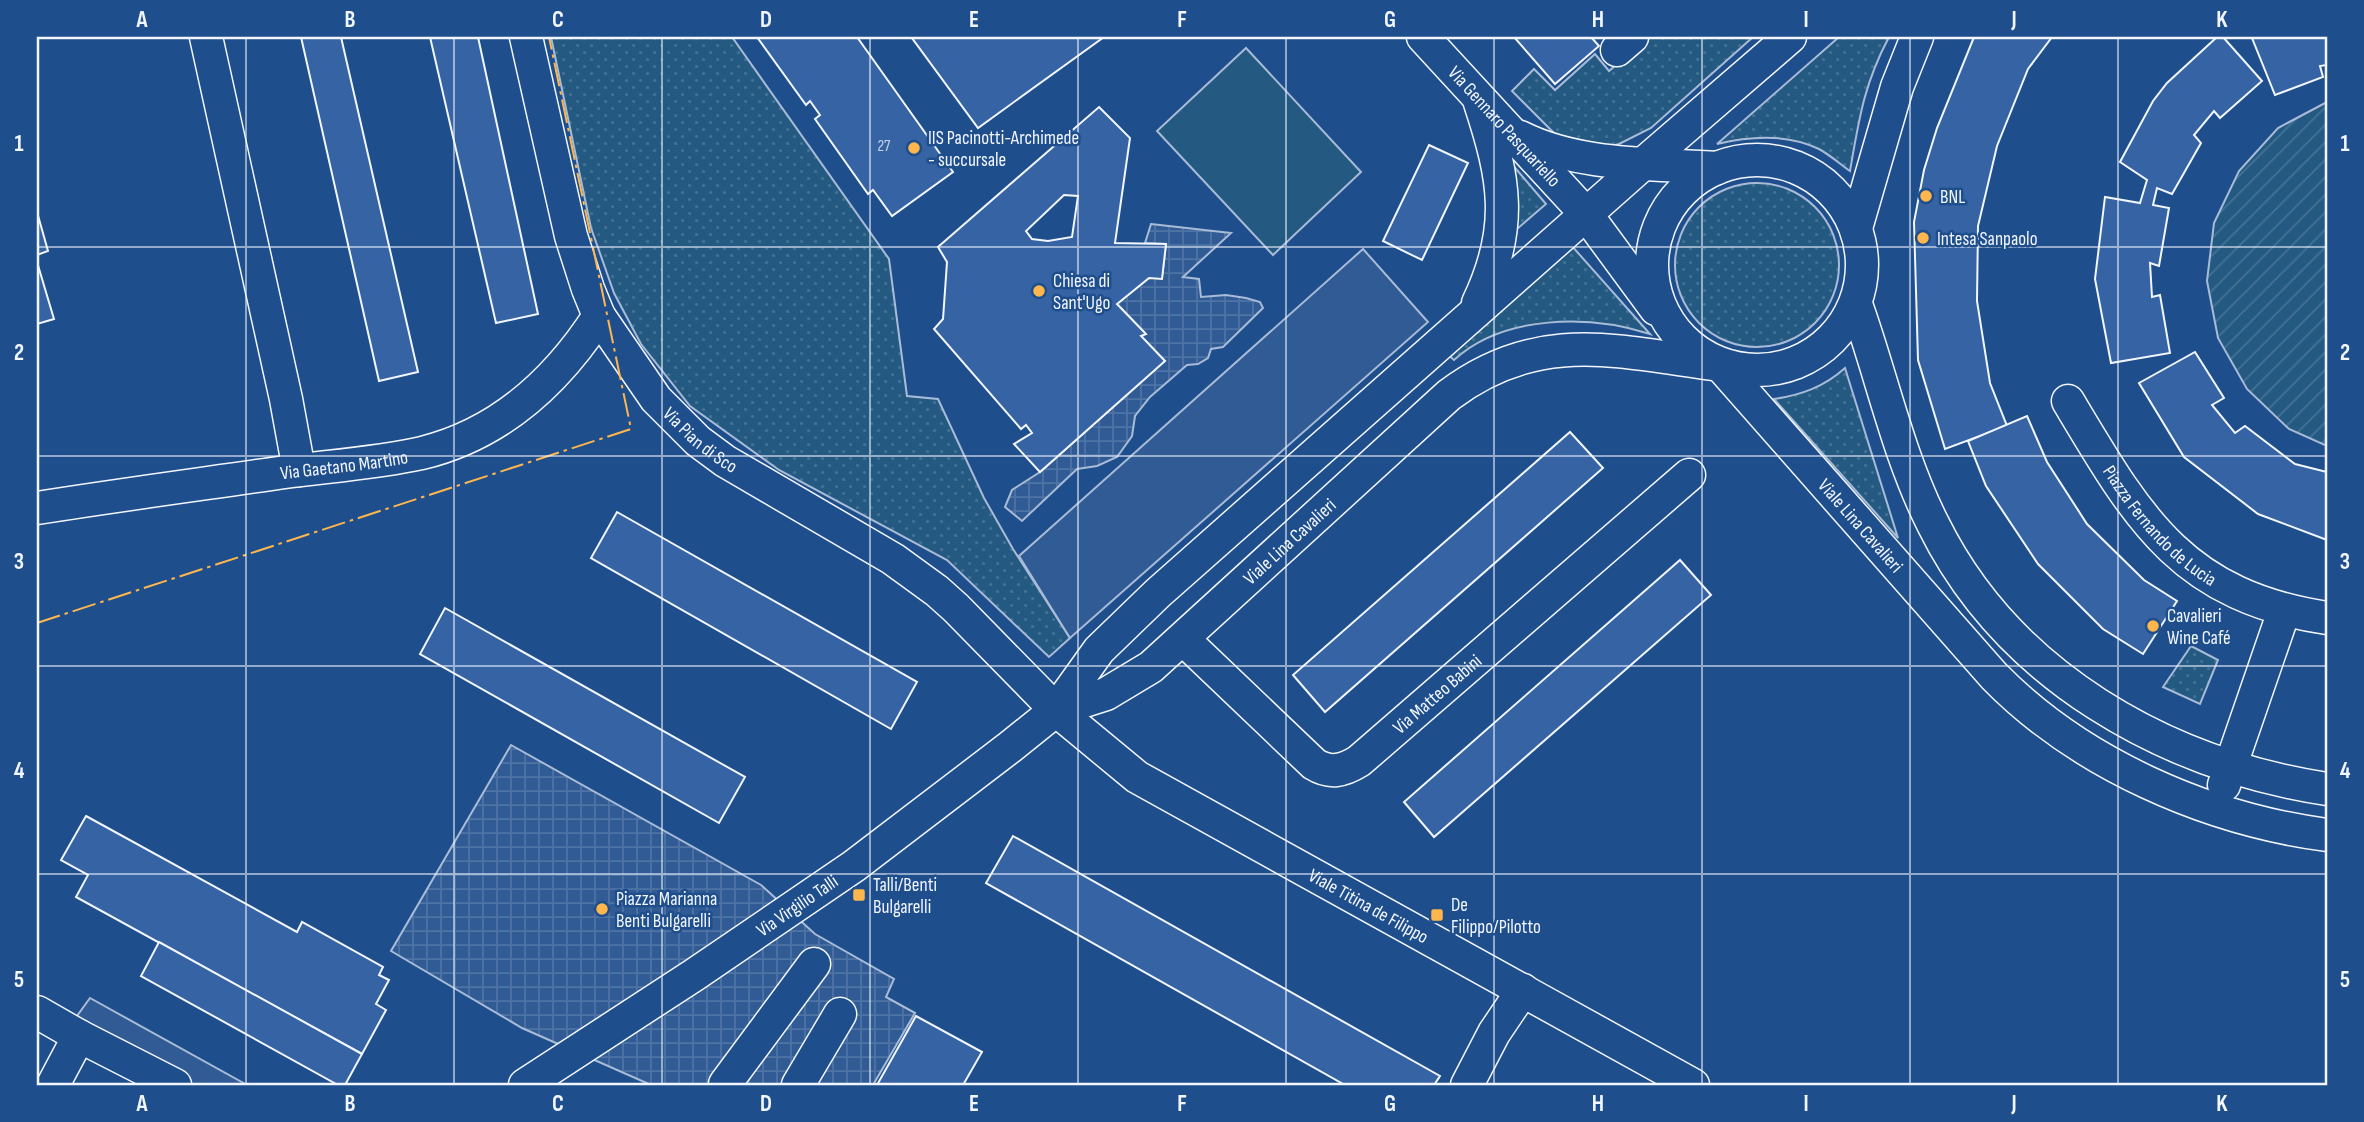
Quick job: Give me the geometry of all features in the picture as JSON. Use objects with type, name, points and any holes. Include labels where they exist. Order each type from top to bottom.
[{"type":"street","points":[[206,37],[286,399],[299,470]]},
{"type":"street","name":"Via Pian di Sco","points":[[526,37],[571,236],[599,316],[656,399],[698,441],[736,468],[876,549],[915,575],[956,607],[1056,710]]},
{"type":"street","name":"Via Gennaro Pasquariello","points":[[1423,37],[1586,214],[1636,284],[1678,335]]},
{"type":"street","points":[[1056,710],[1092,660],[1120,628],[1586,214],[1790,37]]},
{"type":"street","points":[[1856,228],[1897,87],[1917,37]]},
{"type":"street","points":[[1474,313],[1497,257],[1503,221],[1495,156],[1479,98]]},
{"type":"street","points":[[1514,134],[1549,150],[1568,155],[1717,168]]},
{"type":"street","points":[[1759,160],[1780,162],[1800,169],[1834,192],[1847,209],[1856,228],[1862,247],[1863,266],[1856,304],[1834,338],[1818,352],[1800,362],[1761,371],[1720,365],[1697,352],[1678,335],[1662,310],[1653,281],[1652,261],[1654,241],[1661,222],[1677,197],[1699,177],[1717,168],[1759,160]]},
{"type":"street","points":[[1856,304],[1917,489],[1951,558],[1996,618],[2022,646],[2094,703],[2160,740],[2231,766],[2327,789]]},
{"type":"street","name":"Via Gaetano Martino","points":[[37,508],[299,470],[373,462],[423,452],[467,437],[492,424],[551,379],[579,347],[599,316]]},
{"type":"street","name":"Viale Lina Cavalieri","points":[[1056,710],[1105,694],[1151,667],[1449,395],[1477,375],[1529,355],[1571,348],[1624,350],[1720,365],[1979,660],[2017,699],[2085,750],[2168,790],[2215,808],[2255,820],[2327,835]]},
{"type":"street","name":"Piazza Fernando de Lucia","points":[[2068,401],[2125,495],[2181,558],[2205,575],[2243,595],[2284,611],[2327,618]]},
{"type":"street","name":"Via Matteo Babini","points":[[1184,639],[1314,764],[1329,771],[1343,769],[1359,761],[1689,475]]},
{"type":"street","points":[[2215,808],[2284,611]]},
{"type":"street","name":"Viale Titina de Filippo","points":[[1056,710],[1116,761],[1153,786],[1693,1085]]},
{"type":"street","name":"Via Virgilio Talli","points":[[525,1085],[854,866],[1056,710]]},
{"type":"street","points":[[725,1084],[814,964]]},
{"type":"street","points":[[1467,1085],[1498,1026],[1522,990]]},
{"type":"street","points":[[37,1012],[175,1085]]},
{"type":"street","points":[[798,1085],[839,1014]]},
{"type":"street","points":[[53,1085],[79,1036]]},
{"type":"shaded area","points":[[551,37],[732,37],[889,259],[907,396],[938,399],[984,498],[1070,638],[1049,657],[947,560],[779,470],[690,406],[641,344],[614,293],[591,228]]},
{"type":"shaded area","points":[[1649,37],[1753,37],[1651,128],[1608,147],[1559,138],[1512,91],[1534,69],[1555,90],[1595,54],[1609,71]]},
{"type":"shaded area","points":[[1839,37],[1889,37],[1868,86],[1850,171],[1819,149],[1795,141],[1756,138],[1717,144]]},
{"type":"shaded area","points":[[1246,48],[1361,172],[1273,255],[1157,131]]},
{"type":"shaded area","points":[[2327,102],[2327,446],[2289,429],[2247,389],[2218,338],[2207,281],[2214,223],[2239,171],[2278,128]]},
{"type":"shaded area","points":[[1505,156],[1546,204],[1510,235]]},
{"type":"shaded area","points":[[1757,183],[1788,189],[1815,207],[1833,234],[1839,265],[1833,296],[1815,323],[1788,341],[1757,347],[1726,341],[1699,323],[1681,296],[1675,265],[1681,234],[1699,207],[1726,189]]},
{"type":"shaded area","points":[[1151,224],[1231,233],[1183,277],[1199,279],[1201,297],[1226,295],[1246,298],[1260,302],[1263,308],[1223,347],[1211,349],[1208,358],[1198,364],[1187,365],[1150,397],[1135,416],[1132,436],[1117,457],[1097,466],[1077,469],[1022,521],[1005,507],[1012,490],[1040,472],[1165,361],[1141,336],[1145,333],[1117,304],[1149,278],[1162,278],[1166,244],[1145,243]]},
{"type":"shaded area","points":[[1571,245],[1650,334],[1601,324],[1548,323],[1497,334],[1474,345],[1454,360],[1447,354]]},
{"type":"shaded area","points":[[1363,249],[1428,322],[1070,638],[1019,556]]},
{"type":"shaded area","points":[[1845,368],[1898,538],[1774,399],[1812,389]]},
{"type":"shaded area","points":[[2191,646],[2218,660],[2200,704],[2163,687]]},
{"type":"shaded area","name":"Piazza Marianna Benti Bulgarelli","points":[[511,745],[761,885],[815,934],[894,979],[886,997],[915,1013],[873,1085],[651,1085],[522,1028],[391,951]]},
{"type":"shaded area","points":[[90,998],[247,1085],[187,1085],[74,1020]]},
{"type":"building","points":[[301,37],[341,37],[418,372],[379,381]]},
{"type":"building","points":[[430,37],[478,37],[538,314],[496,323]]},
{"type":"building","name":"IIS Pacinotti-Archimede - succursale","points":[[757,37],[857,37],[953,172],[892,216],[873,190],[868,194],[815,119],[820,115],[810,101],[806,105]]},
{"type":"building","points":[[1104,37],[978,128],[912,38]]},
{"type":"building","points":[[1514,37],[1591,37],[1599,46],[1555,84]]},
{"type":"building","points":[[1974,37],[2052,37],[2028,69],[1997,146],[1978,226],[1977,301],[1990,383],[2007,426],[1945,449],[1918,360],[1914,222],[1924,170],[1937,128]]},
{"type":"building","points":[[2217,37],[2223,37],[2262,81],[2220,118],[2214,111],[2194,135],[2201,143],[2172,194],[2157,188],[2153,205],[2169,208],[2159,266],[2150,263],[2152,297],[2160,295],[2170,353],[2111,363],[2095,279],[2105,197],[2140,203],[2147,180],[2120,162],[2153,101],[2167,83]]},
{"type":"building","points":[[2327,37],[2327,65],[2320,66],[2323,77],[2275,95],[2252,38]]},
{"type":"building","name":"Chiesa di Sant'Ugo","points":[[1099,107],[1130,138],[1115,243],[1166,244],[1162,279],[1149,278],[1117,304],[1146,334],[1141,336],[1165,361],[1040,472],[1014,444],[1032,433],[1026,425],[1021,429],[934,329],[943,319],[947,262],[938,247]],"holes":[[[1064,195],[1078,196],[1072,237],[1048,241],[1032,239],[1026,231]]]},
{"type":"building","points":[[1429,145],[1468,163],[1422,260],[1383,241]]},
{"type":"building","points":[[37,212],[48,251],[37,255]]},
{"type":"building","points":[[37,262],[54,319],[37,324]]},
{"type":"building","points":[[2195,352],[2224,398],[2212,405],[2235,433],[2245,426],[2295,464],[2327,472],[2327,540],[2258,514],[2184,457],[2139,383]]},
{"type":"building","points":[[2027,416],[2047,462],[2087,524],[2144,580],[2177,601],[2143,654],[2103,629],[2038,564],[1986,486],[1968,441]]},
{"type":"building","points":[[1570,432],[1603,468],[1325,712],[1293,675]]},
{"type":"building","points":[[617,512],[917,682],[891,729],[591,558]]},
{"type":"building","points":[[1680,560],[1711,595],[1434,837],[1404,802]]},
{"type":"building","points":[[445,608],[745,777],[719,823],[420,654]]},
{"type":"building","points":[[86,816],[297,932],[302,922],[383,967],[379,975],[389,980],[376,1004],[386,1010],[362,1054],[76,897],[88,875],[61,860]]},
{"type":"building","points":[[1013,836],[1440,1076],[1434,1085],[1345,1085],[986,883]]},
{"type":"building","points":[[159,942],[362,1054],[345,1085],[338,1085],[141,976]]},
{"type":"building","points":[[916,1016],[982,1052],[963,1085],[877,1085]]},
{"type":"power","points":[[37,623],[631,429],[549,37]]},
{"type":"place","name":"IIS Pacinotti-Archimede - succursale","points":[[914,148]]},
{"type":"place","name":"BNL","points":[[1926,196]]},
{"type":"place","name":"Intesa Sanpaolo","points":[[1923,238]]},
{"type":"place","name":"Chiesa di Sant'Ugo","points":[[1039,291]]},
{"type":"place","name":"Cavalieri Wine Café","points":[[2153,626]]},
{"type":"place","name":"Talli/Benti Bulgarelli","points":[[859,895]]},
{"type":"place","name":"Piazza Marianna Benti Bulgarelli","points":[[602,909]]},
{"type":"place","name":"De Filippo/Pilotto","points":[[1437,915]]}]
